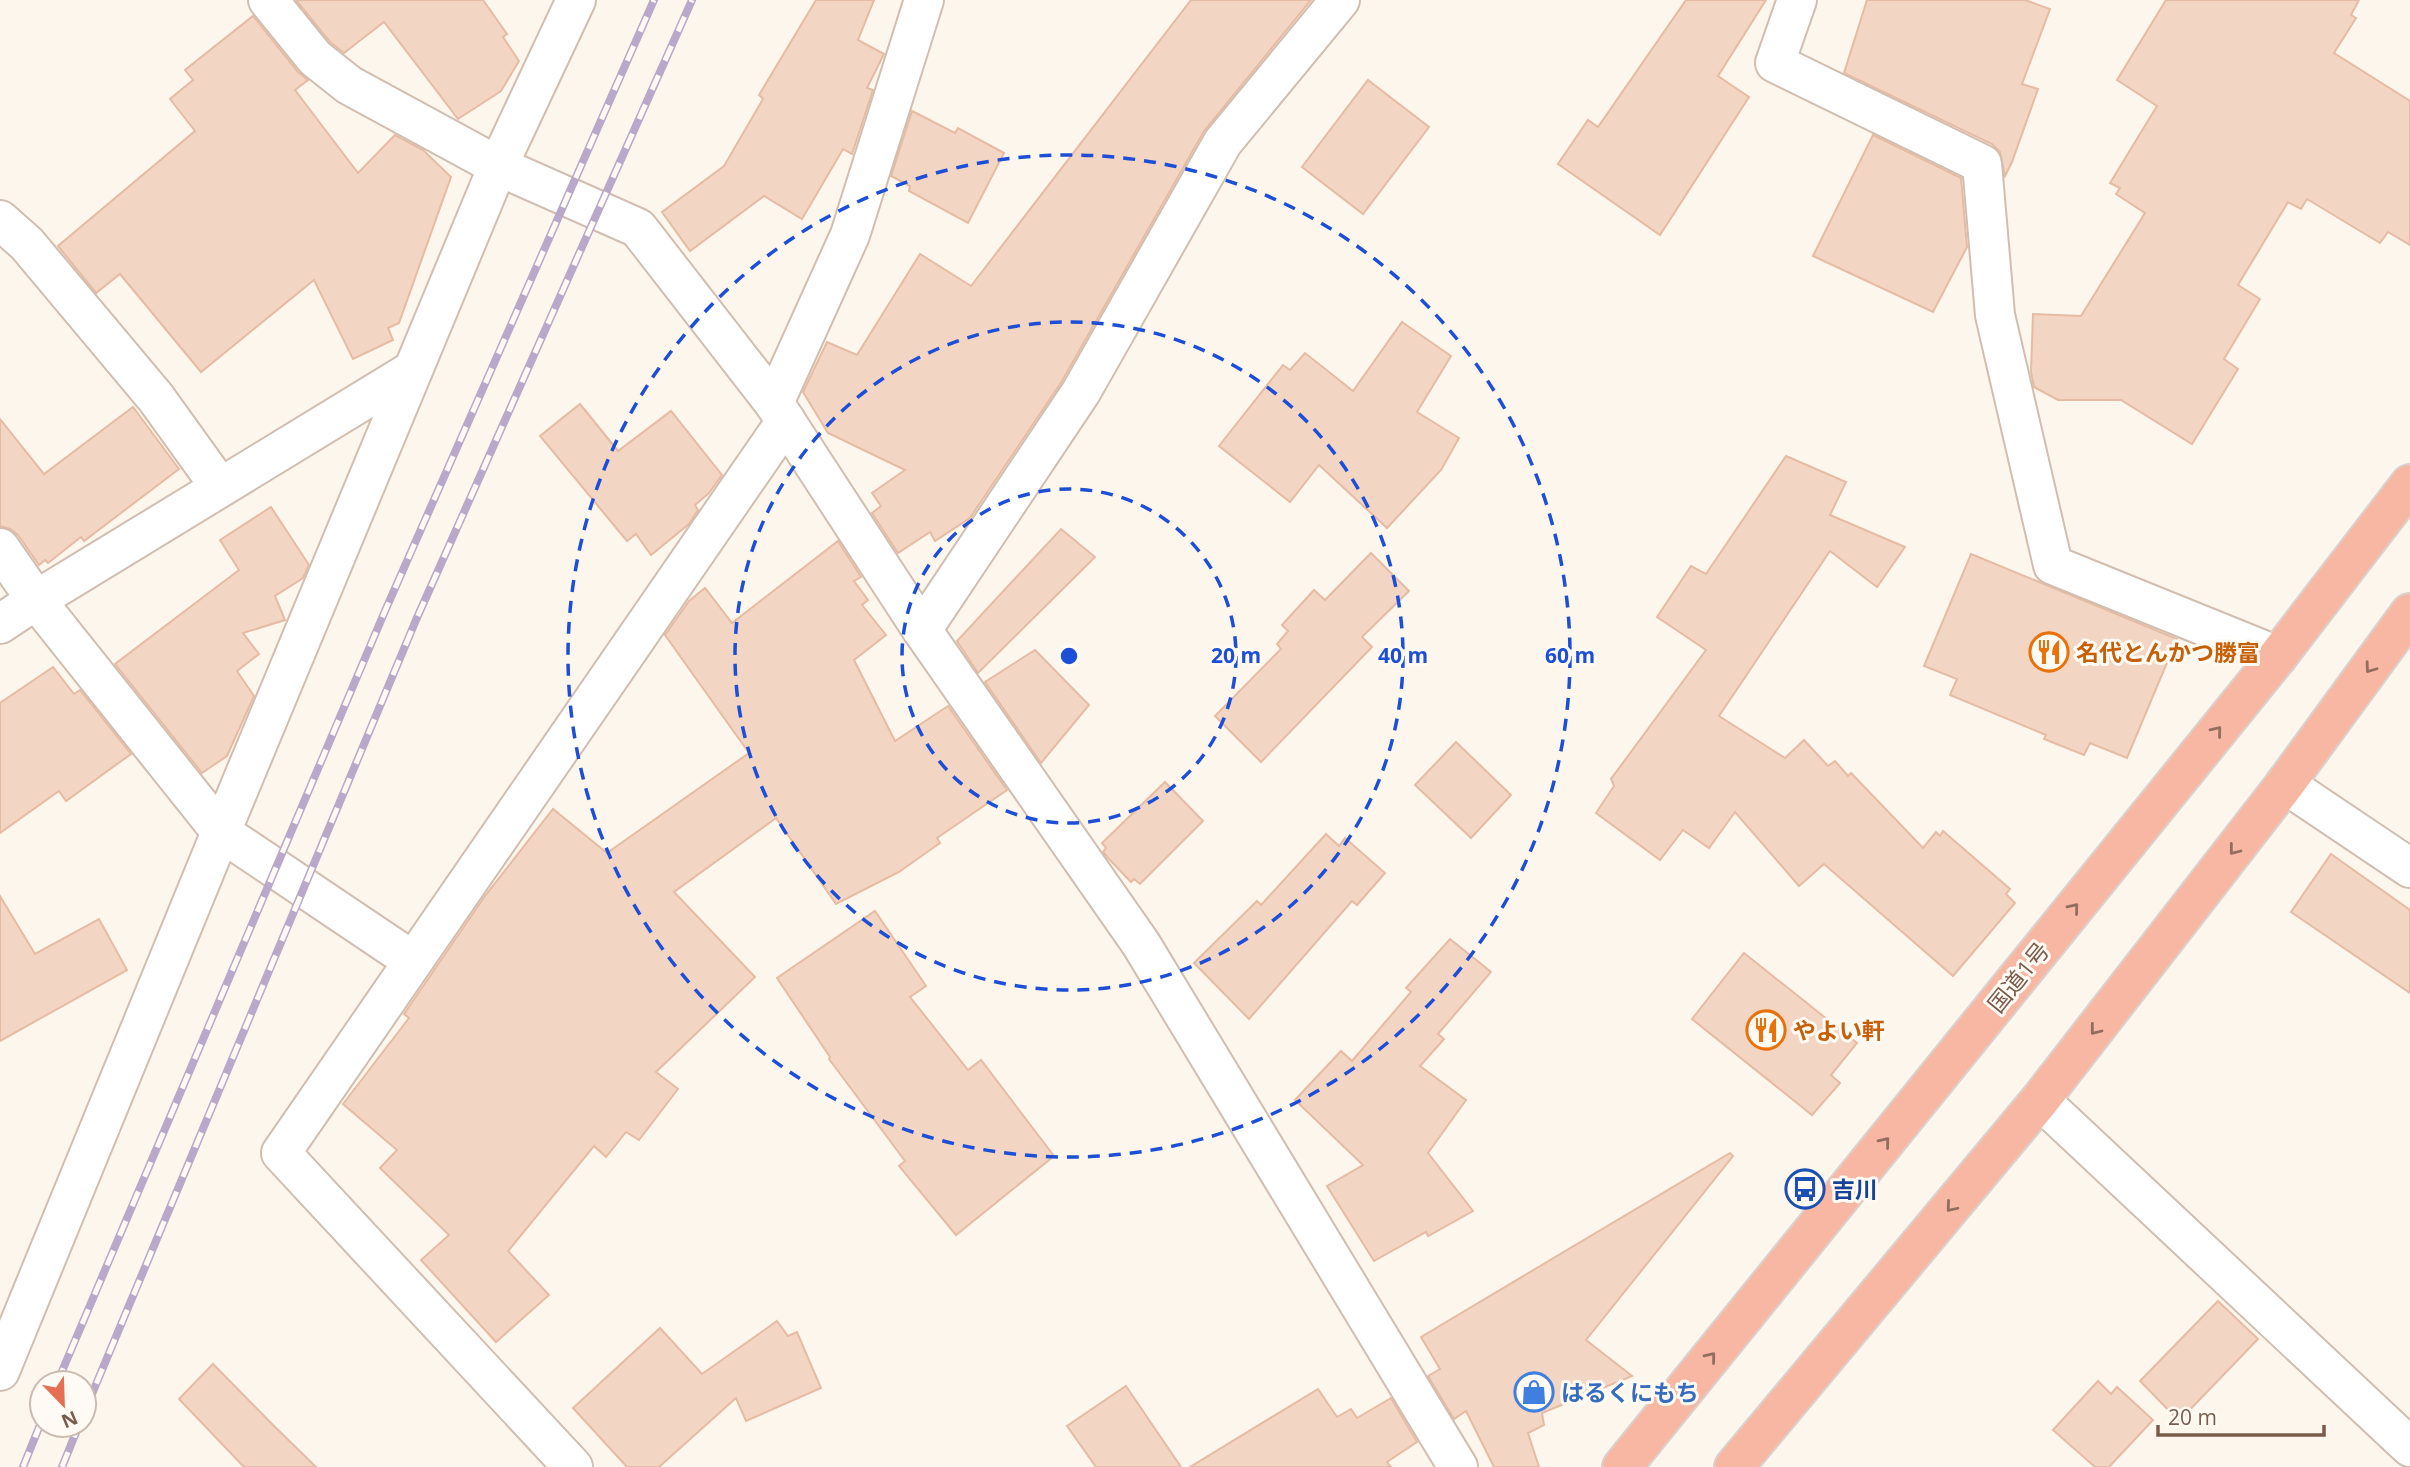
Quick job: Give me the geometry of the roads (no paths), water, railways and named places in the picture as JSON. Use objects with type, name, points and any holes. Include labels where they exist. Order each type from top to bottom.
[{"type":"highway","name":"国道1号","points":[[1622,1467],[2278,656],[2410,484]]},
{"type":"highway","points":[[1734,1467],[2040,1100],[2285,784],[2410,612]]},
{"type":"street","points":[[268,0],[315,58],[349,85],[498,166],[638,228],[780,412],[922,630],[1141,944],[1458,1467]]},
{"type":"street","points":[[0,1371],[498,166],[576,0]]},
{"type":"street","points":[[573,1467],[281,1153],[413,961],[780,412],[849,235],[924,0]]},
{"type":"street","points":[[922,630],[1081,392],[1223,142],[1340,0]]},
{"type":"street","points":[[1797,0],[1775,63],[1982,164],[1995,315],[2053,565],[2278,656]]},
{"type":"street","points":[[0,220],[27,244],[156,398],[220,487]]},
{"type":"street","points":[[0,624],[413,370]]},
{"type":"street","points":[[0,548],[36,600],[221,832],[413,961]]},
{"type":"street","points":[[2285,784],[2410,868]]},
{"type":"street","points":[[2040,1100],[2410,1447]]},
{"type":"railway","points":[[63,1369],[385,611],[654,0]]},
{"type":"railway","points":[[98,1380],[416,620],[692,0]]},
{"type":"railway","points":[[23,1467],[34,1439]]},
{"type":"railway","points":[[62,1467],[73,1439]]},
{"type":"place","name":"名代とんかつ勝富","points":[[2049,652]]},
{"type":"place","name":"やよい軒","points":[[1766,1030]]},
{"type":"place","name":"吉川","points":[[1805,1189]]},
{"type":"place","name":"はるくにもち","points":[[1534,1392]]}]
